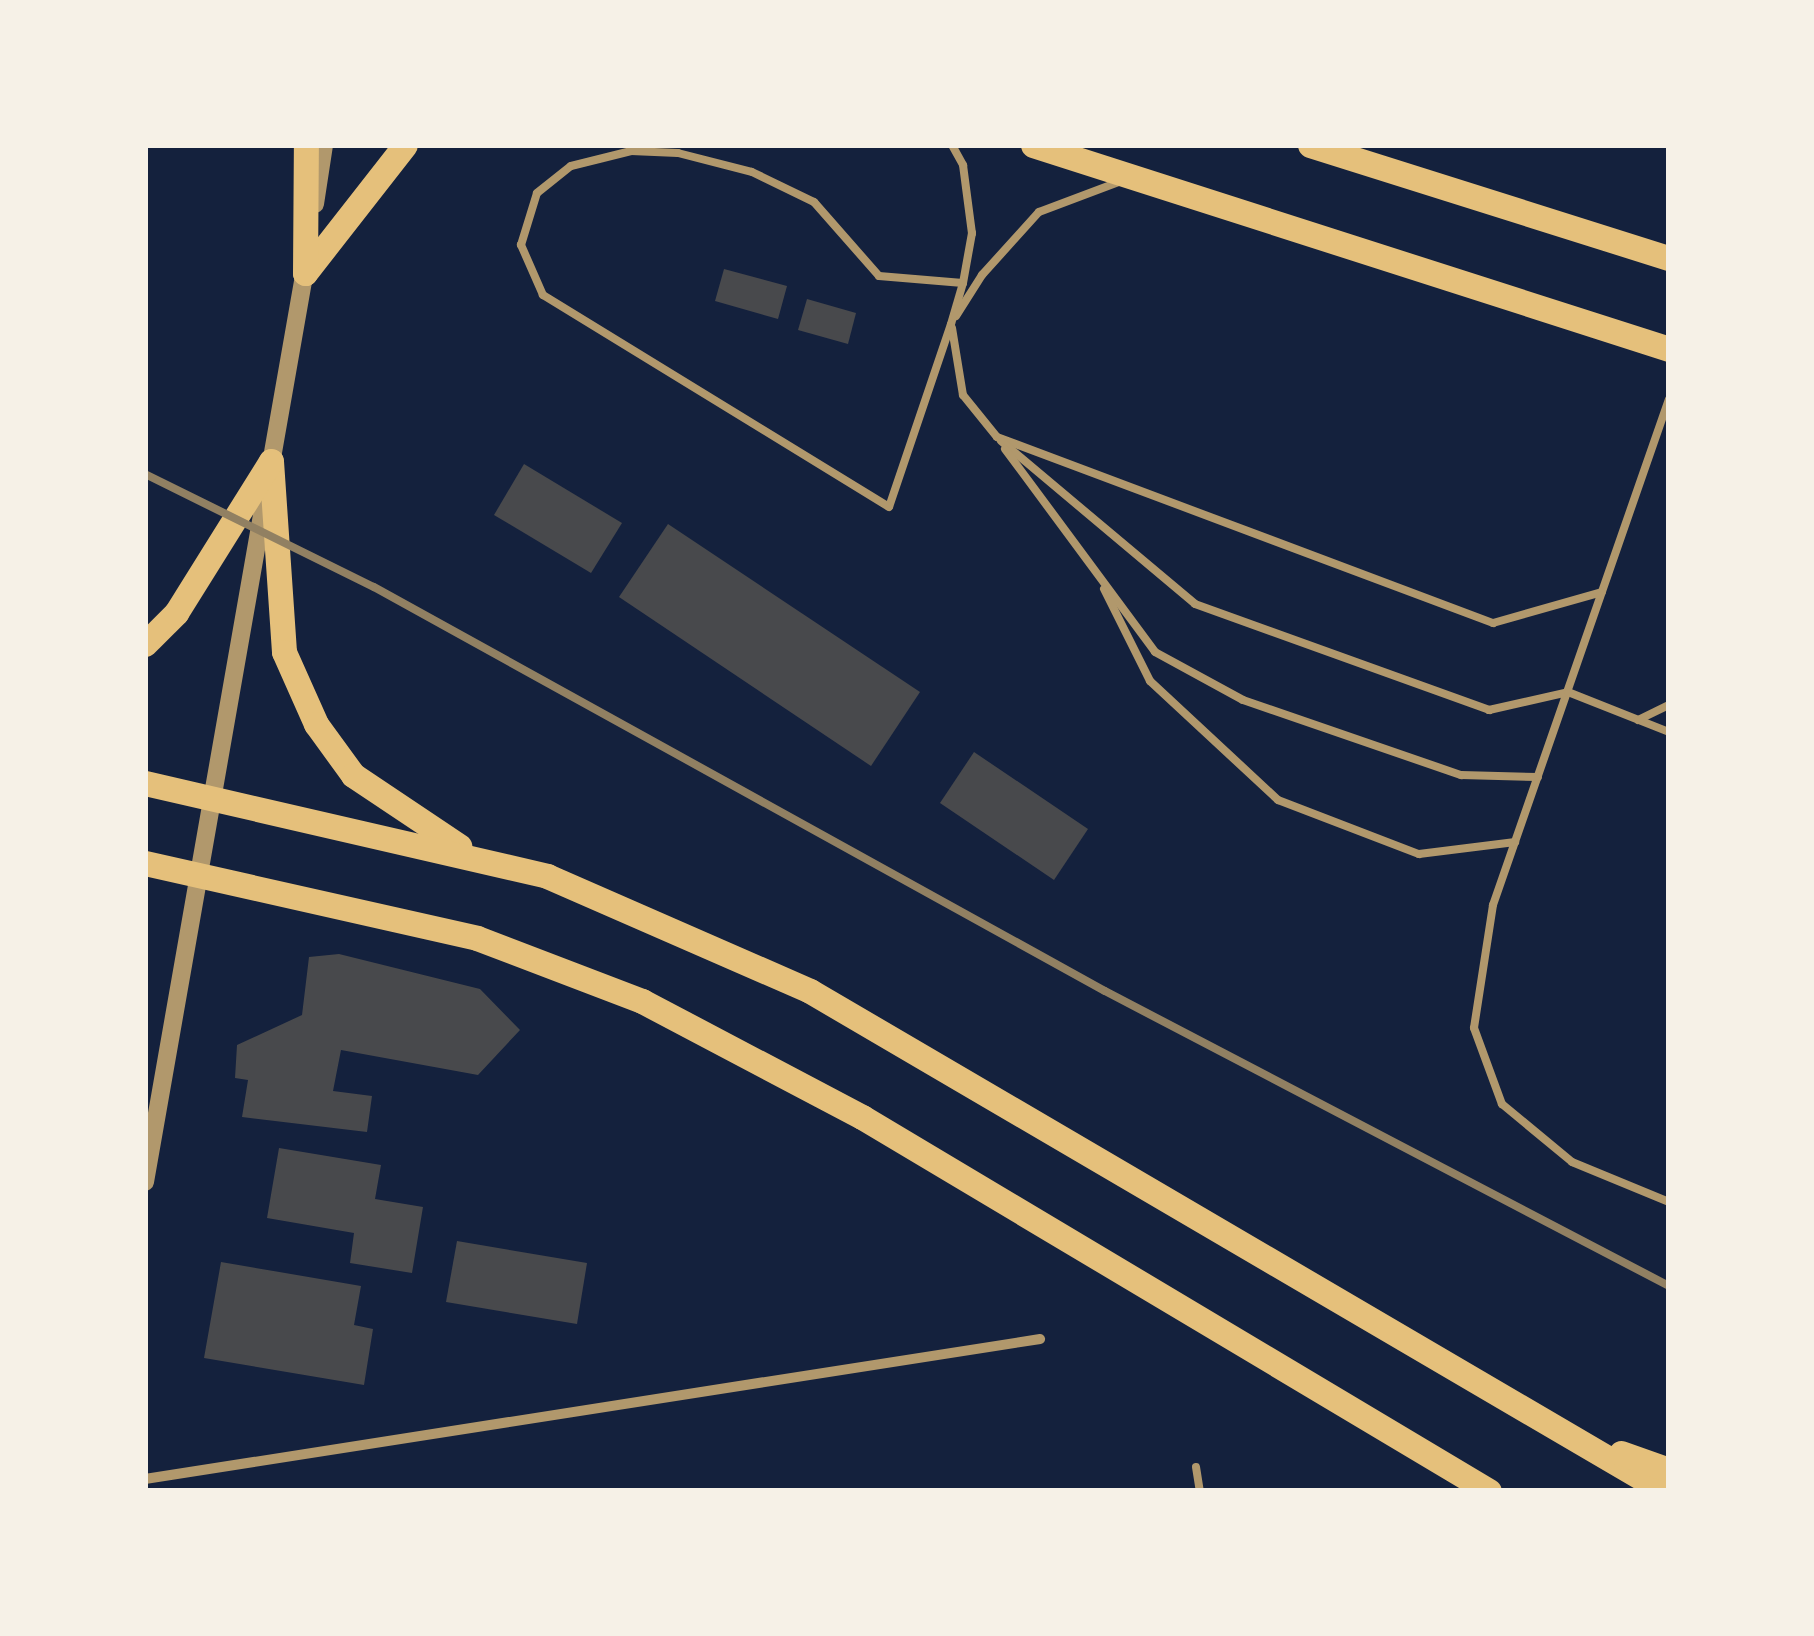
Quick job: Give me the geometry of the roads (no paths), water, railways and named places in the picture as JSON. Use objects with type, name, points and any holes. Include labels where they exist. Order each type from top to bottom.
[{"type":"main road","points":[[305,273],[306,145]]},
{"type":"main road","points":[[305,273],[405,145]]},
{"type":"main road","points":[[1033,145],[1669,349]]},
{"type":"main road","points":[[1310,145],[1669,258]]},
{"type":"main road","points":[[145,644],[176,614],[271,461]]},
{"type":"main road","points":[[271,461],[284,652],[316,724],[353,775],[470,853]]},
{"type":"main road","points":[[145,783],[470,853],[547,876],[810,991],[1664,1491]]},
{"type":"main road","points":[[145,863],[477,938],[642,1001],[862,1116],[1489,1491]]},
{"type":"main road","points":[[1564,1433],[1669,1470]]},
{"type":"street","points":[[145,1182],[202,875],[238,640],[305,273],[324,145]]},
{"type":"street","points":[[145,1479],[1040,1339]]},
{"type":"lane","points":[[952,145],[963,165],[972,233],[963,283],[951,324],[889,507],[543,295],[521,245],[537,193],[571,166],[630,151],[678,153],[752,172],[814,202],[879,276],[963,283]]},
{"type":"lane","points":[[1130,178],[1038,212],[982,275],[951,324],[963,396],[1156,652],[1243,700],[1461,775],[1538,776]]},
{"type":"lane","points":[[1669,398],[1494,905],[1474,1028],[1502,1104],[1572,1162],[1669,1202]]},
{"type":"lane","points":[[997,437],[1493,623],[1602,592]]},
{"type":"lane","points":[[997,437],[1195,604],[1488,710],[1568,692],[1669,732]]},
{"type":"lane","points":[[1096,571],[1150,681],[1278,800],[1419,854],[1515,842]]},
{"type":"lane","points":[[1638,720],[1669,705]]},
{"type":"lane","points":[[1196,1468],[1200,1491]]},
{"type":"railway","points":[[145,474],[374,587],[1105,991],[1669,1286]]}]
